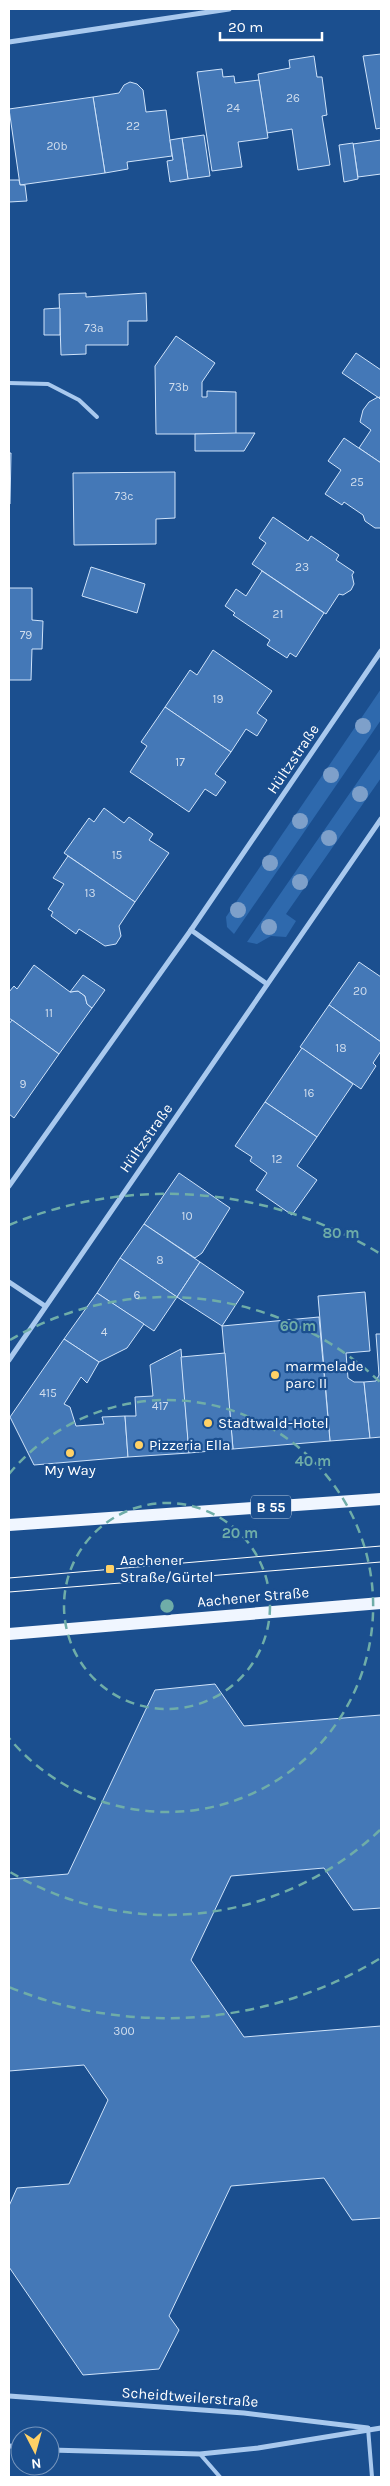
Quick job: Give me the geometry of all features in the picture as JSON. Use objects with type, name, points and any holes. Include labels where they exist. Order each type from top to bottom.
[{"type":"main road","name":"B 55","points":[[9,1525],[381,1499]]},
{"type":"main road","name":"Aachener Straße","points":[[9,1634],[381,1603]]},
{"type":"street","points":[[9,42],[229,9]]},
{"type":"street","name":"Hültzstraße","points":[[9,1186],[191,930],[381,651]]},
{"type":"street","name":"Hültzstraße","points":[[9,1360],[381,819]]},
{"type":"street","points":[[191,930],[266,984]]},
{"type":"street","points":[[9,1282],[45,1306]]},
{"type":"street","name":"Scheidtweilerstraße","points":[[9,2396],[244,2413],[381,2428]]},
{"type":"street","name":"Scheidtweilerstraße","points":[[60,2450],[200,2454],[258,2448],[368,2428]]},
{"type":"lane","points":[[9,383],[48,384],[78,400],[97,417]]},
{"type":"lane","points":[[368,2428],[372,2477]]},
{"type":"lane","points":[[200,2454],[220,2477]]},
{"type":"shaded area","points":[[381,689],[381,720],[234,934],[227,927],[226,917]]},
{"type":"shaded area","points":[[381,748],[381,778],[286,914],[296,921],[286,937],[271,936],[257,944],[247,942]]},
{"type":"building","points":[[381,54],[381,128],[376,129],[363,56]]},
{"type":"building","points":[[314,56],[317,77],[322,77],[327,115],[322,116],[330,165],[298,170],[292,129],[267,133],[258,74],[290,68],[289,60]]},
{"type":"building","points":[[222,69],[223,77],[234,76],[235,83],[259,80],[268,138],[238,142],[242,167],[212,171],[197,72]]},
{"type":"building","points":[[130,82],[137,84],[143,90],[146,112],[166,110],[172,156],[127,162],[128,169],[105,173],[93,97],[119,93],[124,85]]},
{"type":"building","points":[[93,97],[105,173],[20,185],[9,109]]},
{"type":"building","points":[[204,135],[210,176],[188,179],[182,138]]},
{"type":"building","points":[[182,138],[188,179],[170,182],[167,161],[173,160],[170,140]]},
{"type":"building","points":[[381,140],[381,174],[358,177],[353,144]]},
{"type":"building","points":[[353,143],[358,179],[344,182],[339,145]]},
{"type":"building","points":[[9,180],[19,180],[20,185],[25,185],[27,201],[9,202]]},
{"type":"building","points":[[86,293],[86,297],[146,293],[147,321],[128,321],[128,345],[86,345],[86,354],[61,355],[59,294]]},
{"type":"building","points":[[60,308],[60,335],[44,335],[44,309]]},
{"type":"building","points":[[176,336],[215,363],[202,382],[202,397],[207,397],[207,391],[236,392],[236,434],[156,434],[155,366]]},
{"type":"building","points":[[356,353],[381,370],[381,395],[379,398],[342,373]]},
{"type":"building","points":[[378,397],[381,400],[381,463],[359,448],[371,430],[360,422],[363,410],[369,402]]},
{"type":"building","points":[[255,433],[244,451],[195,451],[195,434]]},
{"type":"building","points":[[344,438],[381,463],[381,528],[375,528],[365,521],[363,515],[344,502],[342,505],[325,494],[341,470],[328,461]]},
{"type":"building","points":[[9,453],[11,453],[10,504],[9,504]]},
{"type":"building","points":[[175,472],[175,518],[156,519],[156,544],[74,545],[73,473]]},
{"type":"building","points":[[273,517],[308,541],[311,536],[339,555],[336,560],[354,572],[352,575],[354,584],[351,590],[343,595],[339,594],[326,614],[252,564],[266,543],[259,538]]},
{"type":"building","points":[[91,567],[145,584],[137,613],[82,596]]},
{"type":"building","points":[[262,571],[324,613],[296,657],[290,653],[287,658],[267,645],[270,640],[233,615],[235,613],[225,606],[236,589],[246,596]]},
{"type":"building","points":[[9,588],[32,588],[32,620],[43,621],[42,649],[32,649],[31,680],[9,680]]},
{"type":"building","points":[[213,650],[272,691],[257,713],[267,720],[257,736],[246,729],[231,752],[165,707],[190,670],[197,675]]},
{"type":"building","points":[[165,707],[231,752],[215,774],[226,782],[216,796],[205,789],[189,812],[130,772],[147,746],[141,742]]},
{"type":"building","points":[[104,808],[124,823],[129,817],[153,834],[149,840],[169,853],[135,902],[64,853],[89,818],[94,822]]},
{"type":"building","points":[[68,856],[135,902],[119,926],[121,936],[116,944],[105,946],[79,929],[76,934],[51,916],[53,912],[48,909],[64,884],[53,878]]},
{"type":"building","points":[[359,962],[381,977],[381,1042],[329,1005]]},
{"type":"building","points":[[34,965],[70,992],[78,991],[85,996],[87,1004],[92,1008],[59,1054],[9,1018],[9,992],[14,986],[17,989]]},
{"type":"building","points":[[83,975],[105,990],[92,1008],[87,1004],[85,996],[78,991],[70,992]]},
{"type":"building","points":[[329,1005],[381,1042],[381,1051],[373,1063],[376,1066],[361,1089],[300,1047]]},
{"type":"building","points":[[12,1020],[59,1054],[14,1118],[9,1114],[9,1024]]},
{"type":"building","points":[[302,1048],[353,1084],[317,1137],[265,1102]]},
{"type":"building","points":[[265,1102],[317,1137],[297,1166],[317,1180],[292,1215],[256,1190],[267,1173],[250,1161],[252,1157],[235,1146]]},
{"type":"building","points":[[179,1173],[230,1208],[202,1253],[195,1258],[144,1224]]},
{"type":"building","points":[[144,1224],[200,1262],[177,1297],[120,1258]]},
{"type":"building","points":[[120,1258],[177,1297],[154,1331],[97,1293]]},
{"type":"building","points":[[200,1262],[244,1292],[222,1326],[177,1297]]},
{"type":"building","points":[[365,1292],[370,1351],[346,1353],[348,1378],[354,1382],[364,1382],[370,1438],[330,1441],[318,1296]]},
{"type":"building","points":[[97,1293],[144,1324],[127,1348],[99,1362],[64,1339]]},
{"type":"building","name":"marmelade parc II","points":[[319,1317],[330,1441],[233,1449],[222,1326]]},
{"type":"building","points":[[376,1334],[381,1334],[381,1437],[370,1438],[364,1382],[376,1381],[379,1375]]},
{"type":"building","points":[[64,1339],[99,1362],[87,1383],[81,1377],[64,1404],[70,1407],[76,1426],[104,1424],[102,1417],[125,1416],[128,1457],[34,1465],[10,1417]]},
{"type":"building","points":[[181,1349],[189,1453],[128,1457],[125,1416],[136,1416],[135,1397],[153,1396],[150,1365]]},
{"type":"building","name":"Stadtwald-Hotel","points":[[225,1353],[233,1449],[189,1453],[181,1357]]},
{"type":"building","points":[[215,1684],[244,1726],[381,1715],[381,1908],[353,1910],[324,1868],[231,1876],[191,1960],[244,2037],[381,2026],[381,2218],[352,2220],[324,2178],[231,2186],[169,2316],[179,2330],[159,2369],[83,2375],[9,2267],[9,2206],[17,2188],[69,2184],[108,2100],[84,2065],[9,2071],[9,1879],[68,1874],[155,1690]]},
{"type":"tram line","points":[[9,1578],[381,1546]]},
{"type":"tram line","points":[[9,1592],[381,1562]]},
{"type":"place","name":"marmelade parc II","points":[[275,1375]]},
{"type":"place","name":"Stadtwald-Hotel","points":[[208,1423]]},
{"type":"place","name":"Pizzeria Ella","points":[[139,1445]]},
{"type":"place","name":"My Way","points":[[70,1453]]},
{"type":"place","name":"Aachener Straße/Gürtel","points":[[110,1569]]}]
